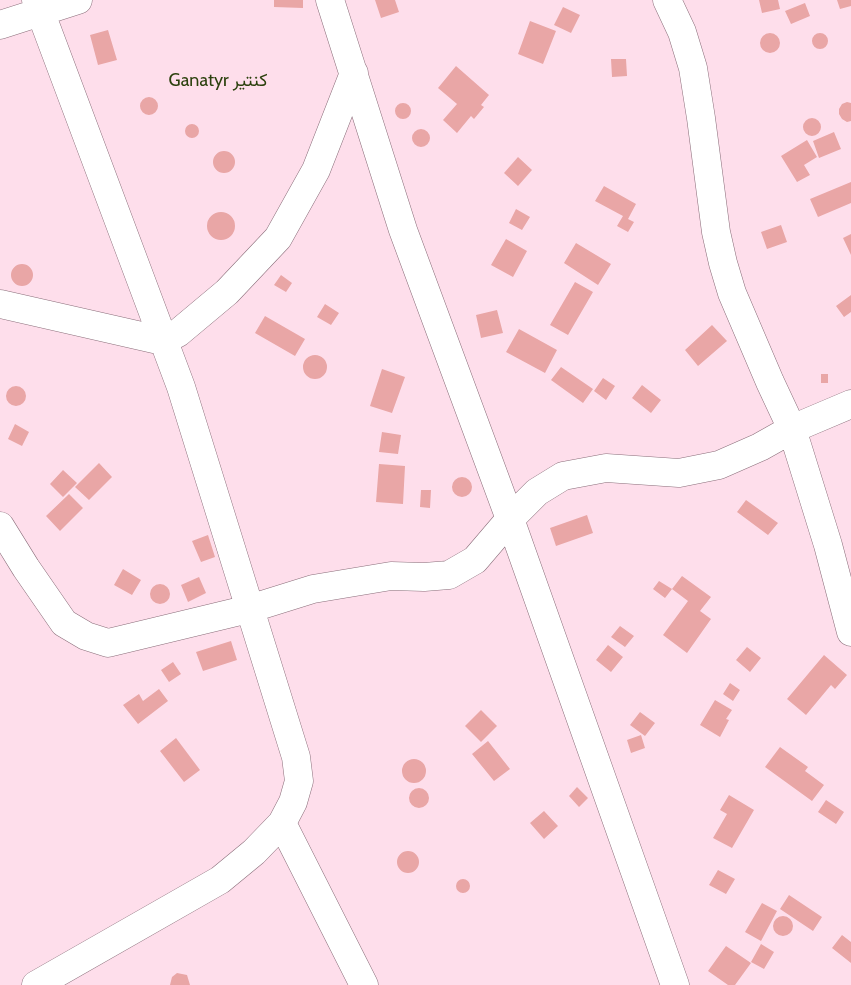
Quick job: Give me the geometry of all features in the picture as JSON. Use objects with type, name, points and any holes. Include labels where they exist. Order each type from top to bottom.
[{"type":"street","points":[[0,25],[38,6],[78,0]]},
{"type":"street","points":[[330,0],[404,230],[510,519],[675,985]]},
{"type":"street","points":[[667,0],[682,32],[693,68],[716,232],[723,264],[732,293],[792,429],[828,545],[851,632]]},
{"type":"street","points":[[36,985],[220,880],[254,852],[282,823],[293,802],[299,781],[296,757],[181,387],[38,6]]},
{"type":"street","points":[[0,304],[163,341],[178,333],[228,292],[278,238],[316,170],[354,73]]},
{"type":"street","points":[[0,526],[64,623],[86,636],[108,643],[249,609],[313,589],[391,576],[449,575],[475,560],[510,519],[537,492],[563,476],[606,468],[679,473],[719,465],[760,447],[792,429],[851,404]]},
{"type":"street","points":[[282,823],[364,985]]},
{"type":"building","points":[[274,0],[303,0],[303,8],[274,7]]},
{"type":"building","points":[[375,0],[395,0],[399,12],[381,18]]},
{"type":"building","points":[[759,0],[778,0],[780,9],[762,13]]},
{"type":"building","points":[[837,0],[851,0],[851,6],[840,9]]},
{"type":"building","points":[[805,3],[810,16],[791,24],[785,11]]},
{"type":"building","points":[[563,7],[580,15],[571,33],[554,25]]},
{"type":"building","points":[[530,21],[556,31],[543,64],[518,54]]},
{"type":"building","points":[[108,30],[117,60],[98,65],[90,35]]},
{"type":"building","points":[[770,33],[777,36],[780,43],[777,50],[770,53],[763,50],[760,43],[763,36]]},
{"type":"building","points":[[820,33],[828,41],[820,49],[812,41]]},
{"type":"building","points":[[611,59],[626,59],[627,76],[612,77]]},
{"type":"building","points":[[456,66],[489,95],[481,105],[484,107],[474,119],[471,116],[457,133],[443,120],[457,104],[438,88]]},
{"type":"building","points":[[149,97],[157,102],[158,106],[153,114],[149,115],[141,110],[140,106],[145,98]]},
{"type":"building","points":[[400,103],[406,103],[411,108],[409,117],[400,119],[395,114],[395,108]]},
{"type":"building","points":[[851,103],[851,121],[847,122],[842,119],[839,109],[842,104]]},
{"type":"building","points":[[812,118],[818,121],[821,127],[818,133],[812,136],[806,133],[803,127],[806,121]]},
{"type":"building","points":[[192,124],[197,126],[199,131],[197,136],[192,138],[187,136],[185,131],[187,126]]},
{"type":"building","points":[[421,129],[427,132],[430,138],[427,144],[421,147],[415,144],[412,138],[415,132]]},
{"type":"building","points":[[834,132],[841,149],[819,158],[813,141]]},
{"type":"building","points":[[807,140],[817,157],[804,165],[810,175],[797,182],[781,156]]},
{"type":"building","points":[[224,151],[232,154],[235,162],[232,170],[224,173],[216,170],[213,162],[216,154]]},
{"type":"building","points":[[518,157],[532,170],[518,186],[504,173]]},
{"type":"building","points":[[851,182],[851,203],[818,217],[810,199]]},
{"type":"building","points":[[604,186],[636,204],[628,219],[634,222],[628,232],[617,226],[623,216],[595,201]]},
{"type":"building","points":[[516,209],[530,217],[522,230],[509,223]]},
{"type":"building","points":[[221,212],[231,216],[235,226],[231,236],[221,240],[211,236],[207,226],[211,216]]},
{"type":"building","points":[[781,225],[787,242],[767,249],[761,232]]},
{"type":"building","points":[[851,234],[851,255],[843,238]]},
{"type":"building","points":[[506,239],[527,251],[513,277],[491,265]]},
{"type":"building","points":[[576,243],[611,264],[598,285],[564,263]]},
{"type":"building","points":[[22,264],[32,271],[33,275],[26,285],[22,286],[12,279],[11,275],[18,265]]},
{"type":"building","points":[[281,275],[292,283],[286,292],[274,285]]},
{"type":"building","points":[[575,282],[593,292],[568,335],[550,325]]},
{"type":"building","points":[[851,295],[851,312],[844,317],[836,306]]},
{"type":"building","points":[[325,304],[339,313],[331,325],[317,317]]},
{"type":"building","points":[[497,310],[503,333],[481,338],[476,315]]},
{"type":"building","points":[[265,316],[305,339],[295,356],[255,333]]},
{"type":"building","points":[[712,325],[727,341],[698,366],[685,350]]},
{"type":"building","points":[[519,329],[557,350],[545,373],[506,352]]},
{"type":"building","points":[[315,355],[323,359],[327,367],[323,375],[315,379],[307,375],[303,367],[307,359]]},
{"type":"building","points":[[561,367],[593,389],[583,403],[551,380]]},
{"type":"building","points":[[382,369],[405,377],[392,413],[370,406]]},
{"type":"building","points":[[821,374],[828,374],[828,383],[821,383]]},
{"type":"building","points":[[603,378],[615,386],[606,400],[594,391]]},
{"type":"building","points":[[642,385],[661,400],[651,413],[632,398]]},
{"type":"building","points":[[16,386],[23,389],[26,396],[23,403],[16,406],[9,403],[6,396],[9,389]]},
{"type":"building","points":[[15,424],[29,432],[22,446],[8,439]]},
{"type":"building","points":[[382,432],[401,435],[398,454],[379,452]]},
{"type":"building","points":[[99,463],[112,477],[89,500],[75,487]]},
{"type":"building","points":[[379,464],[405,466],[403,504],[376,502]]},
{"type":"building","points":[[63,470],[77,483],[63,497],[50,484]]},
{"type":"building","points":[[462,477],[469,480],[472,487],[469,494],[462,497],[455,494],[452,487],[455,480]]},
{"type":"building","points":[[421,490],[431,490],[430,508],[420,507]]},
{"type":"building","points":[[69,494],[83,508],[60,531],[46,516]]},
{"type":"building","points":[[746,500],[778,523],[768,535],[737,512]]},
{"type":"building","points":[[587,515],[593,533],[556,546],[550,528]]},
{"type":"building","points":[[208,535],[215,557],[201,562],[192,541]]},
{"type":"building","points":[[123,569],[141,580],[132,595],[114,585]]},
{"type":"building","points":[[682,576],[711,597],[700,611],[711,619],[687,653],[663,635],[688,601],[672,589]]},
{"type":"building","points":[[199,577],[206,593],[188,602],[181,585]]},
{"type":"building","points":[[659,581],[672,589],[665,598],[653,589]]},
{"type":"building","points":[[160,584],[167,587],[170,594],[167,601],[160,604],[153,601],[150,594],[153,587]]},
{"type":"building","points":[[620,626],[634,636],[625,647],[611,637]]},
{"type":"building","points":[[231,641],[237,660],[203,671],[196,652]]},
{"type":"building","points":[[608,645],[623,657],[611,672],[596,660]]},
{"type":"building","points":[[747,647],[761,658],[750,672],[736,660]]},
{"type":"building","points":[[824,655],[847,675],[835,689],[831,685],[806,715],[787,699]]},
{"type":"building","points":[[173,662],[181,674],[169,682],[161,670]]},
{"type":"building","points":[[730,683],[740,690],[733,701],[723,694]]},
{"type":"building","points":[[159,689],[168,701],[138,724],[123,705],[139,694],[143,701]]},
{"type":"building","points":[[715,700],[732,710],[726,719],[729,720],[720,737],[700,725]]},
{"type":"building","points":[[481,710],[497,726],[481,742],[465,726]]},
{"type":"building","points":[[640,712],[655,723],[645,736],[630,725]]},
{"type":"building","points":[[641,735],[645,748],[631,753],[627,740]]},
{"type":"building","points":[[176,738],[200,770],[184,782],[160,751]]},
{"type":"building","points":[[488,741],[510,769],[494,781],[472,754]]},
{"type":"building","points":[[780,747],[808,767],[805,771],[824,785],[812,801],[765,767]]},
{"type":"building","points":[[414,759],[423,762],[426,771],[423,780],[414,783],[405,780],[402,771],[405,762]]},
{"type":"building","points":[[577,787],[588,798],[579,807],[569,796]]},
{"type":"building","points":[[419,788],[426,791],[429,798],[426,805],[419,808],[412,805],[409,798],[412,791]]},
{"type":"building","points":[[729,795],[754,810],[732,848],[713,838],[727,814],[720,810]]},
{"type":"building","points":[[826,800],[844,812],[836,824],[818,812]]},
{"type":"building","points":[[544,811],[558,826],[544,839],[530,823]]},
{"type":"building","points":[[408,851],[418,858],[419,862],[412,872],[408,873],[398,866],[397,862],[404,852]]},
{"type":"building","points":[[718,870],[735,879],[726,894],[709,885]]},
{"type":"building","points":[[460,879],[466,879],[470,886],[466,893],[460,893],[456,889],[456,883]]},
{"type":"building","points":[[789,895],[822,917],[813,931],[780,909]]},
{"type":"building","points":[[762,903],[777,911],[761,941],[745,932]]},
{"type":"building","points":[[783,916],[790,919],[793,926],[790,933],[783,936],[776,933],[773,926],[776,919]]},
{"type":"building","points":[[842,935],[851,942],[851,963],[832,948]]},
{"type":"building","points":[[761,944],[774,952],[764,969],[751,962]]},
{"type":"building","points":[[726,946],[751,963],[735,985],[728,985],[708,971]]},
{"type":"building","points":[[177,973],[187,975],[190,985],[170,985],[172,977]]},
{"type":"district","name":"Ganatyr كنتير","points":[[218,81]]}]
